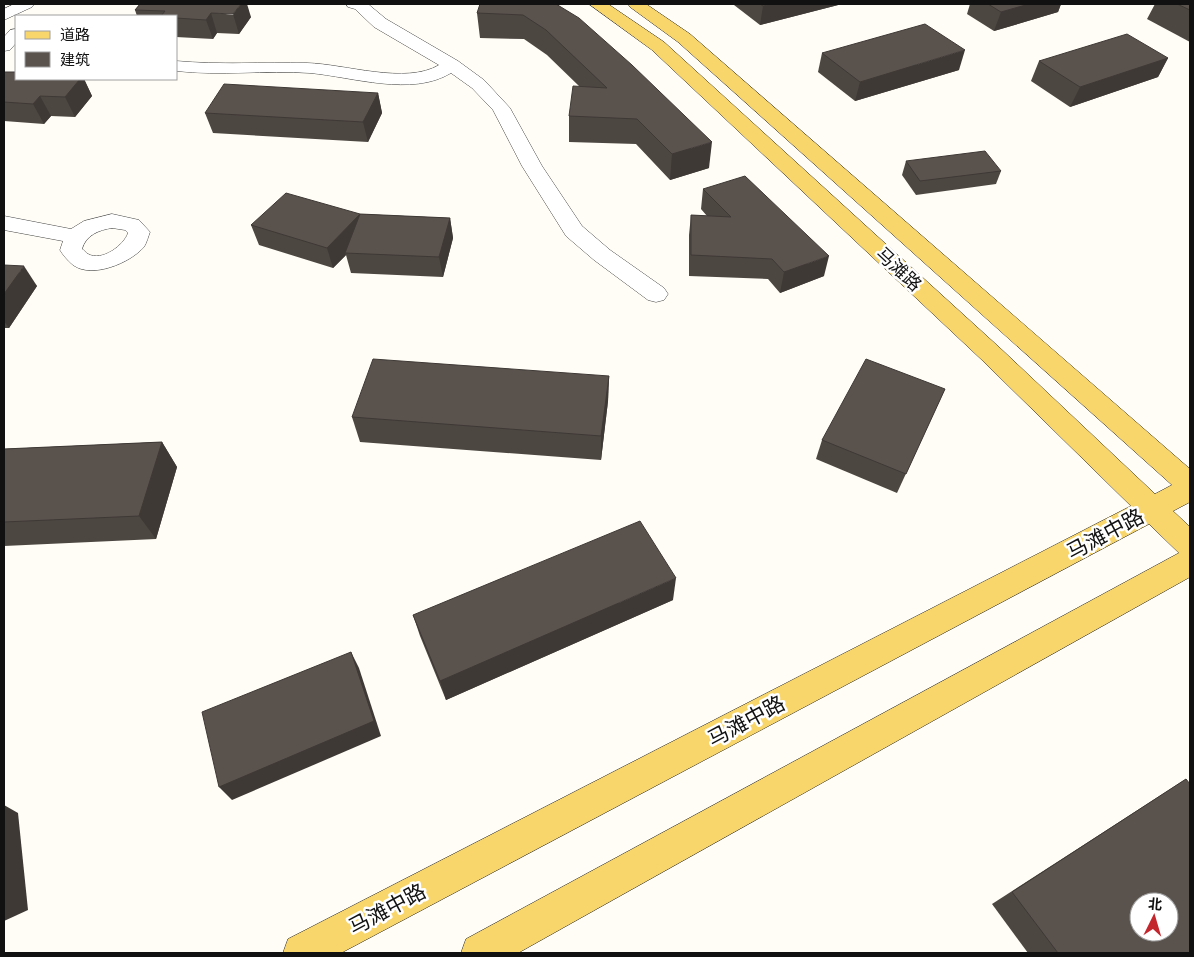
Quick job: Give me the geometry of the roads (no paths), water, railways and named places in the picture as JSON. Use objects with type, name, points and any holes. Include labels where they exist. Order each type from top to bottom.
[{"type":"main road","name":"马滩路","points":[[598,4],[658,46],[991,354],[1190,545]]},
{"type":"main road","name":"马滩路","points":[[636,4],[684,38],[1190,487]]},
{"type":"main road","name":"马滩中路","points":[[302,953],[1152,510],[1190,487]]},
{"type":"main road","points":[[480,953],[1190,562]]},
{"type":"street","points":[[4,15],[26,4]]},
{"type":"street","points":[[354,4],[360,5],[380,23],[452,65],[478,84],[501,108],[532,166],[574,231],[602,255],[656,294]]},
{"type":"street","points":[[4,20],[13,22],[15,25]]},
{"type":"street","points":[[4,46],[15,35]]},
{"type":"street","points":[[178,66],[204,69],[309,68],[390,79],[434,76],[452,65]]},
{"type":"street","points":[[4,223],[76,237]]}]
